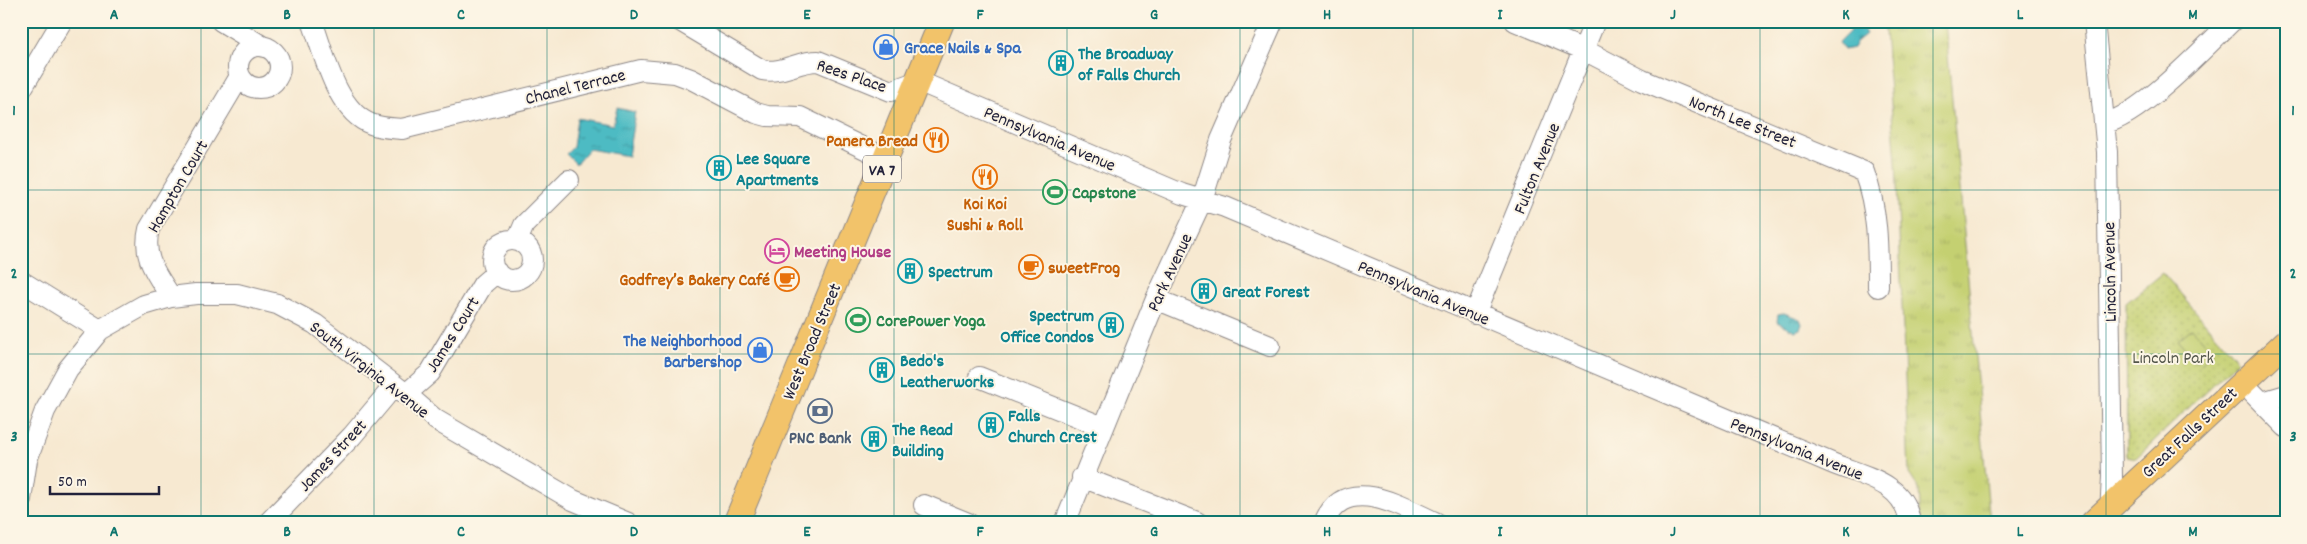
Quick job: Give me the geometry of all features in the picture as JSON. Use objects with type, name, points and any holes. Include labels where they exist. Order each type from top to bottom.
[{"type":"main road","name":"West Broad Street","points":[[736,523],[942,21]]},
{"type":"main road","name":"Great Falls Street","points":[[2093,523],[2110,514],[2242,382],[2286,342]]},
{"type":"street","points":[[21,90],[62,21]]},
{"type":"street","points":[[221,21],[274,53],[278,59],[279,66],[276,79],[270,84],[257,87],[250,86],[240,76]]},
{"type":"street","name":"Chanel Terrace","points":[[312,21],[339,93],[346,105],[362,119],[382,128],[402,128],[641,70],[675,74],[691,79],[756,114],[800,117],[886,159]]},
{"type":"street","name":"Rees Place","points":[[680,21],[762,70],[772,72],[807,61],[818,61],[891,91],[918,81]]},
{"type":"street","name":"Park Avenue","points":[[1065,523],[1156,298],[1202,200],[1221,140],[1273,21]]},
{"type":"street","name":"North Lee Street","points":[[1515,21],[1584,50],[1642,80],[1864,172],[1871,190],[1878,235],[1878,287]]},
{"type":"street","name":"Fulton Avenue","points":[[1475,314],[1595,21]]},
{"type":"street","name":"Lincoln Avenue","points":[[2094,21],[2105,123],[2108,205],[2110,514]]},
{"type":"street","points":[[2105,123],[2122,118],[2140,106],[2232,21]]},
{"type":"street","name":"Hampton Court","points":[[171,297],[147,256],[146,242],[149,229],[240,76],[238,64],[244,52],[249,48],[262,46]]},
{"type":"street","name":"Pennsylvania Avenue","points":[[918,81],[1092,157],[1182,194],[1226,207],[1475,314],[1886,484],[1904,502],[1910,523]]},
{"type":"street","points":[[518,240],[524,225],[569,180]]},
{"type":"street","points":[[518,240],[530,251],[532,259],[530,270],[519,279],[505,280],[497,272],[492,262],[497,246],[506,241],[518,240]]},
{"type":"street","name":"James Court","points":[[400,390],[430,373],[483,284],[497,272]]},
{"type":"street","points":[[21,281],[100,330],[68,369],[45,411],[27,460],[21,499]]},
{"type":"street","name":"South Virginia Avenue","points":[[100,330],[144,305],[171,297],[196,294],[237,294],[277,304],[315,324],[436,420],[523,473],[573,500],[628,523]]},
{"type":"street","points":[[1156,298],[1270,346]]},
{"type":"street","points":[[979,377],[1103,427]]},
{"type":"street","points":[[2242,382],[2286,427]]},
{"type":"street","name":"James Street","points":[[268,523],[352,436],[400,390]]},
{"type":"street","points":[[2262,402],[2286,395]]},
{"type":"street","points":[[1082,477],[1197,522]]},
{"type":"street","points":[[1324,523],[1333,507],[1342,500],[1353,496],[1365,495],[1378,498],[1437,523]]},
{"type":"street","points":[[924,505],[968,523]]},
{"type":"green space","points":[[1884,21],[1945,21],[1990,523],[1921,523],[1919,489],[1909,474],[1896,161]]},
{"type":"green space","name":"Lincoln Park","points":[[2163,273],[2238,361],[2136,458],[2127,456],[2126,303]]},
{"type":"green space","points":[[2192,328],[2213,352],[2199,365],[2178,340]]},
{"type":"water","points":[[1855,26],[1862,27],[1866,34],[1856,42],[1853,48],[1844,50],[1839,42]]},
{"type":"water","points":[[617,108],[635,112],[628,156],[589,149],[576,164],[566,154],[573,147],[577,118],[613,125]]},
{"type":"water","points":[[1784,313],[1800,319],[1802,324],[1800,329],[1795,331],[1777,322],[1778,314]]},
{"type":"place","name":"Grace Nails & Spa","points":[[886,47]]},
{"type":"place","name":"The Broadway of Falls Church","points":[[1061,63]]},
{"type":"place","name":"Panera Bread","points":[[936,140]]},
{"type":"place","name":"Lee Square Apartments","points":[[719,168]]},
{"type":"place","name":"Koi Koi Sushi & Roll","points":[[985,177]]},
{"type":"place","name":"Capstone","points":[[1055,192]]},
{"type":"place","name":"Meeting House","points":[[777,251]]},
{"type":"place","name":"sweetFrog","points":[[1031,267]]},
{"type":"place","name":"Spectrum","points":[[910,271]]},
{"type":"place","name":"Godfrey’s Bakery Café","points":[[787,279]]},
{"type":"place","name":"Great Forest","points":[[1204,291]]},
{"type":"place","name":"CorePower Yoga","points":[[858,320]]},
{"type":"place","name":"Spectrum Office Condos","points":[[1111,325]]},
{"type":"place","name":"The Neighborhood Barbershop","points":[[760,350]]},
{"type":"place","name":"Bedo's Leatherworks","points":[[882,370]]},
{"type":"place","name":"PNC Bank","points":[[820,411]]},
{"type":"place","name":"Falls Church Crest","points":[[991,425]]},
{"type":"place","name":"The Read Building","points":[[874,439]]}]
